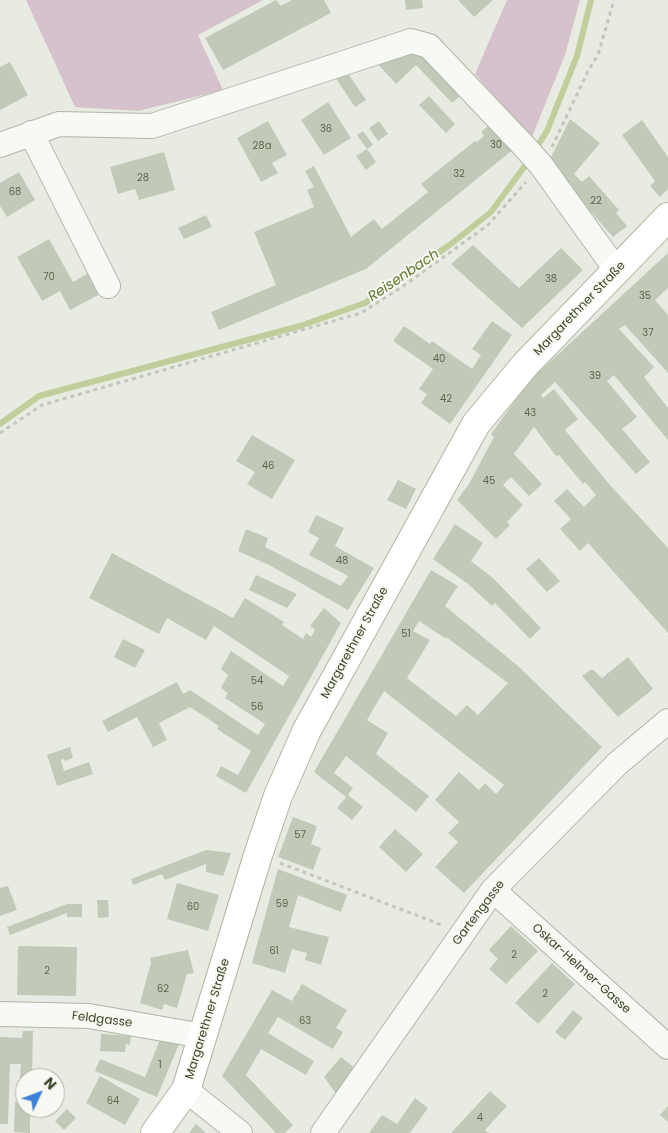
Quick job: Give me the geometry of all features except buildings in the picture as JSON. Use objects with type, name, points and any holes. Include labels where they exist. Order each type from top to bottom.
[{"type":"main road","name":"Margarethner Straße","points":[[155,1133],[186,1090],[258,855],[278,796],[307,730],[476,424],[525,365],[668,217]]},
{"type":"street","points":[[0,145],[59,124],[152,126],[411,41],[429,46],[524,146],[541,165],[617,271]]},
{"type":"street","points":[[30,133],[108,286]]},
{"type":"street","name":"Gartengasse","points":[[323,1133],[493,890],[617,764],[668,721]]},
{"type":"street","name":"Oskar-Helmer-Gasse","points":[[493,890],[668,1047]]},
{"type":"street","name":"Feldgasse","points":[[0,1014],[89,1016],[203,1036]]},
{"type":"street","points":[[186,1090],[240,1133]]},
{"type":"path","points":[[0,433],[42,405],[360,312],[402,287],[488,225],[541,165],[551,150],[589,69],[598,55],[614,0]]},
{"type":"path","points":[[258,855],[464,933]]},
{"type":"shaded area","points":[[26,0],[263,0],[198,35],[223,90],[138,111],[75,107]]},
{"type":"shaded area","points":[[507,0],[580,0],[565,55],[531,139],[475,74]]},
{"type":"waterway","name":"Reisenbach","points":[[535,150],[547,131],[577,56],[591,0]]},
{"type":"waterway","name":"Reisenbach","points":[[0,424],[39,396],[300,326],[365,303],[451,244],[491,212],[530,159]]}]
